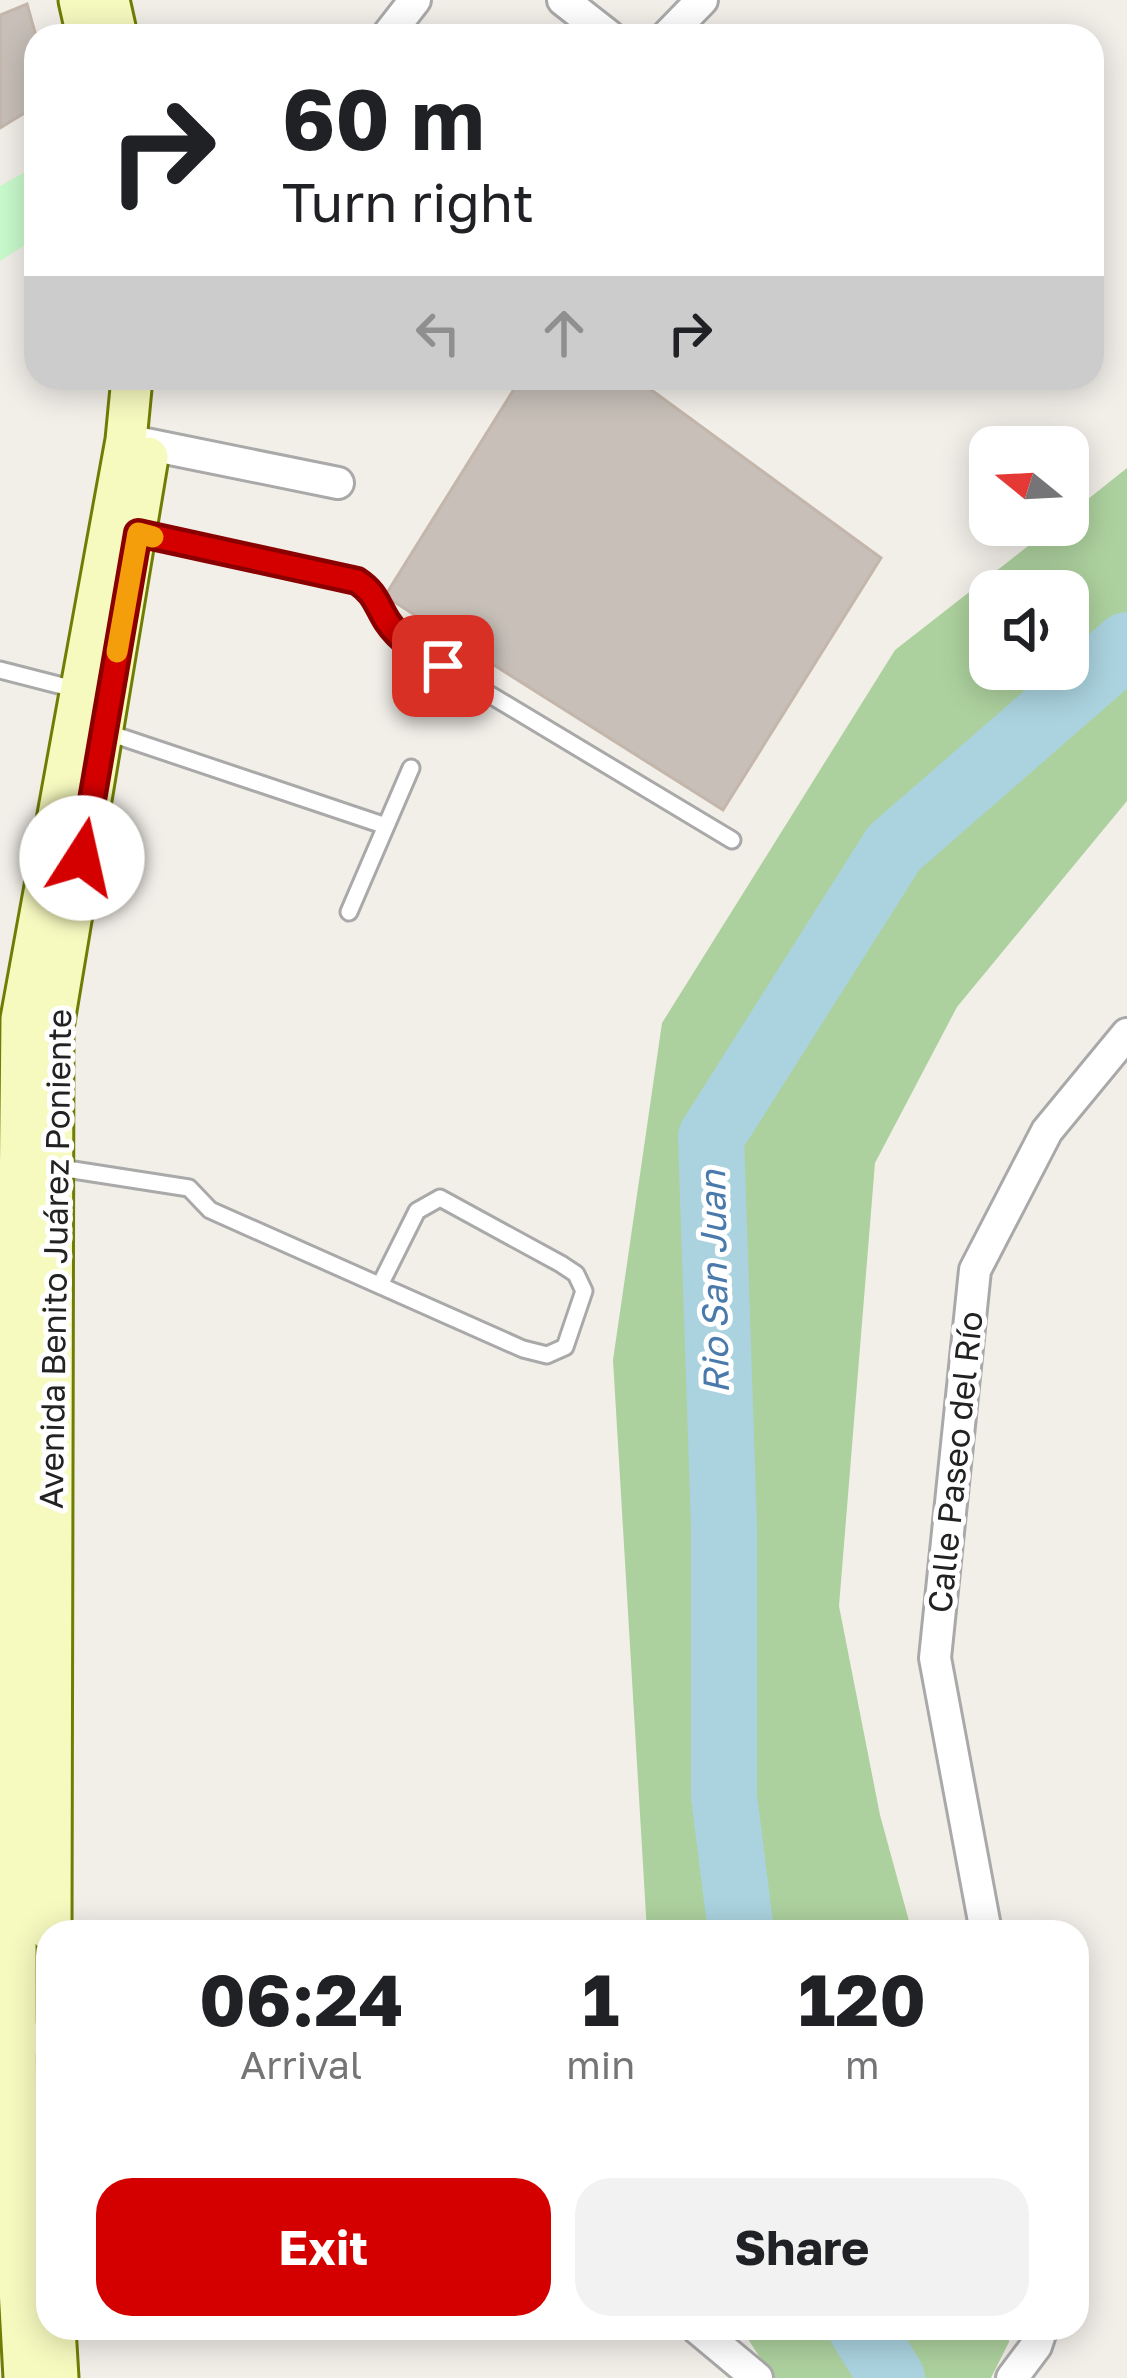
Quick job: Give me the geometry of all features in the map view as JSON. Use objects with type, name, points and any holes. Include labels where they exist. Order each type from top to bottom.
[{"type":"main road","name":"Avenida Benito Juárez Poniente","points":[[133,390],[138,442]]},
{"type":"main road","name":"Avenida Benito Juárez Poniente","points":[[50,1920],[35,1167],[25,1016],[92,711],[138,442],[153,390]]},
{"type":"main road","name":"Avenida Benito Juárez Poniente","points":[[24,2378],[22,2254],[33,2038],[35,1167]]},
{"type":"main road","points":[[56,2340],[58,2378]]},
{"type":"street","points":[[396,24],[415,0]]},
{"type":"street","points":[[563,0],[594,24]]},
{"type":"street","points":[[679,24],[702,0]]},
{"type":"street","points":[[138,442],[338,483]]},
{"type":"street","name":"Calle Paseo del Río","points":[[984,1920],[935,1658],[975,1270],[1047,1130],[1127,1034]]},
{"type":"street","points":[[712,2340],[757,2378]]},
{"type":"street","points":[[1012,2378],[1038,2340]]},
{"type":"lane","points":[[124,531],[357,581],[373,591],[387,620],[407,645],[732,840]]},
{"type":"lane","points":[[0,670],[386,826]]},
{"type":"lane","points":[[349,912],[411,768]]},
{"type":"lane","points":[[35,1167],[189,1188],[210,1210],[380,1286],[524,1349],[547,1354],[565,1347],[584,1291],[576,1274],[561,1264],[440,1198],[417,1210],[380,1286]]},
{"type":"green space","points":[[24,173],[24,246],[0,261],[0,186]]},
{"type":"green space","points":[[1127,468],[1127,801],[957,1007],[875,1163],[839,1606],[880,1815],[909,1920],[646,1920],[613,1360],[662,1023],[895,650],[969,592],[969,690],[1089,690],[1089,570],[997,570],[1028,546],[1089,546],[1089,498]]},
{"type":"green space","points":[[749,2340],[1009,2340],[991,2378],[773,2378]]},
{"type":"building","points":[[27,4],[33,24],[24,24],[24,113],[0,128],[0,15]]},
{"type":"building","points":[[514,390],[651,390],[881,558],[723,810],[385,596]]},
{"type":"waterway","name":"Rio San Juan","points":[[740,1920],[724,1796],[724,1527],[711,1137],[894,848],[1127,645]]},
{"type":"waterway","name":"Rio San Juan","points":[[868,2340],[892,2378]]},
{"type":"slow traffic","points":[[117,652],[138,533],[153,537]]},
{"type":"route","points":[[82,858],[138,533],[357,581],[373,591],[387,620],[407,645],[443,666]]}]
